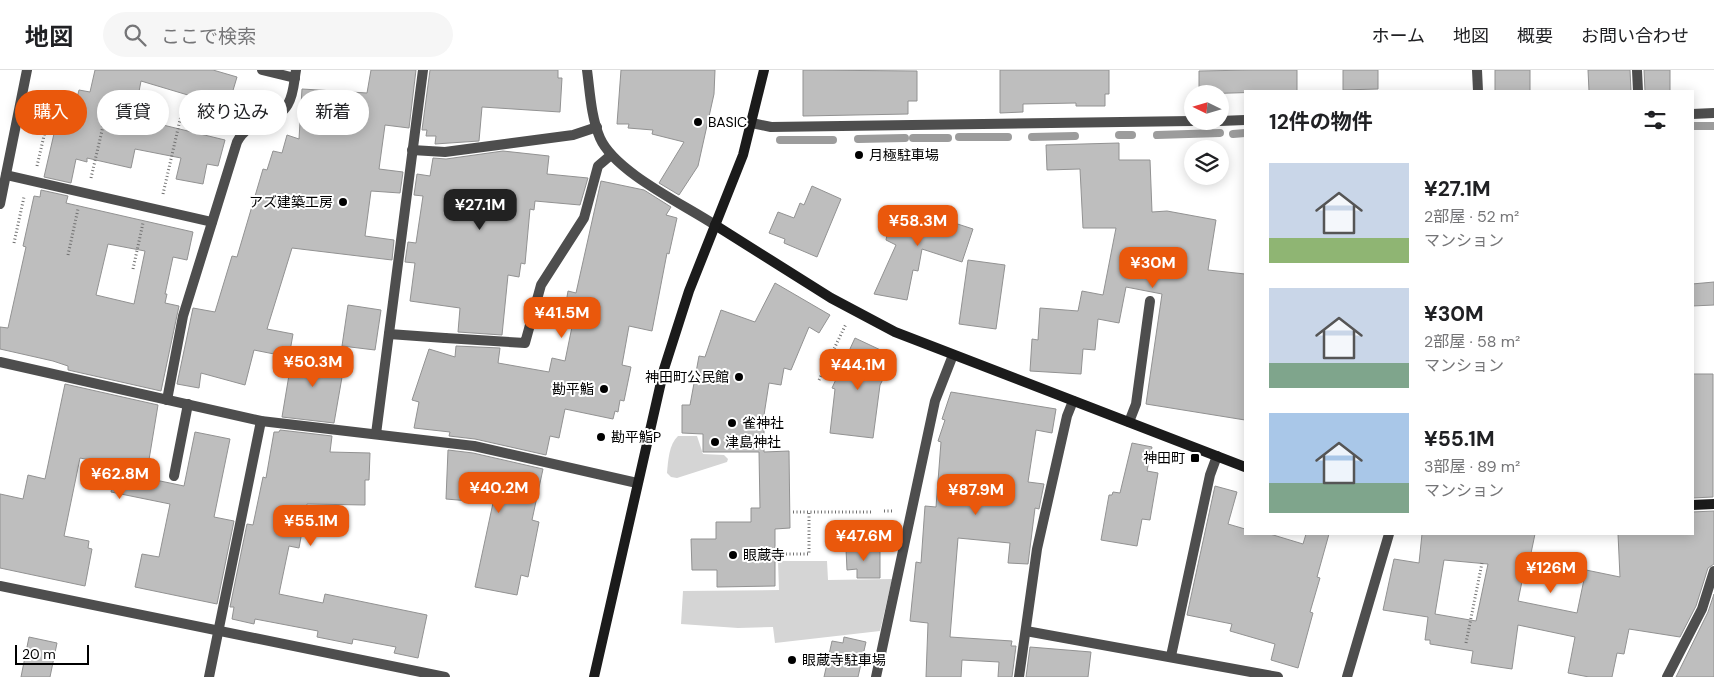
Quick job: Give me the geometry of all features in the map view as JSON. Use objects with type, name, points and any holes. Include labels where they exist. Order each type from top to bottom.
[{"type":"street","points":[[0,204],[27,70]]},
{"type":"street","points":[[167,400],[183,316],[240,135],[251,126],[284,110],[292,96],[296,74],[262,70]]},
{"type":"street","points":[[376,434],[423,70]]},
{"type":"street","points":[[586,70],[600,138],[611,155],[625,168],[852,310],[895,332],[1244,467]]},
{"type":"street","points":[[594,677],[654,409],[676,330],[743,155],[764,70]]},
{"type":"street","points":[[1477,70],[1478,90]]},
{"type":"street","points":[[1638,70],[1638,90]]},
{"type":"street","points":[[1694,114],[1714,113]]},
{"type":"street","points":[[1229,121],[1244,120]]},
{"type":"street","points":[[752,123],[771,127],[1184,121]]},
{"type":"street","points":[[412,150],[445,152],[573,135],[597,127]]},
{"type":"street","points":[[389,334],[525,344],[541,285],[584,218],[598,166],[611,155]]},
{"type":"street","points":[[6,175],[212,222]]},
{"type":"street","points":[[1129,422],[1136,404],[1150,301]]},
{"type":"street","points":[[876,677],[935,401],[953,355]]},
{"type":"street","points":[[0,362],[261,421],[474,446],[637,483]]},
{"type":"street","points":[[1019,677],[1037,549],[1067,416],[1073,401]]},
{"type":"street","points":[[174,476],[188,404]]},
{"type":"street","points":[[209,677],[261,421]]},
{"type":"street","points":[[1171,656],[1210,475],[1217,456]]},
{"type":"street","points":[[1694,505],[1714,504]]},
{"type":"street","points":[[1347,677],[1388,535]]},
{"type":"street","points":[[1667,677],[1702,609],[1714,570]]},
{"type":"street","points":[[0,586],[444,677]]},
{"type":"street","points":[[1026,631],[1278,677]]},
{"type":"path","points":[[160,210],[179,125]]},
{"type":"path","points":[[14,243],[43,135]]},
{"type":"path","points":[[68,255],[100,135]]},
{"type":"path","points":[[133,269],[146,206]]},
{"type":"path","points":[[819,380],[852,310]]},
{"type":"path","points":[[793,512],[871,512]]},
{"type":"path","points":[[780,554],[809,554],[809,512]]},
{"type":"path","points":[[1466,643],[1482,563]]},
{"type":"shaded area","points":[[678,436],[697,436],[703,454],[724,455],[728,459],[727,462],[677,478],[671,477],[667,473],[669,458],[673,443]]},
{"type":"shaded area","points":[[778,561],[827,561],[828,580],[892,579],[880,631],[775,643],[773,627],[738,628],[681,624],[683,591],[779,590]]},
{"type":"building","points":[[95,70],[213,70],[237,77],[233,90],[179,90],[179,92],[141,81],[139,90],[97,90],[97,135],[169,135],[169,126],[179,129],[179,135],[204,135],[225,140],[218,166],[207,164],[203,184],[176,179],[181,158],[135,149],[131,168],[87,158],[87,162],[76,159],[71,183],[44,177],[54,135],[87,135],[87,91],[90,92]]},
{"type":"building","points":[[371,70],[416,70],[409,128],[385,125],[379,169],[403,172],[400,193],[371,191],[365,236],[394,240],[392,260],[292,248],[267,329],[293,334],[289,357],[254,350],[245,385],[201,373],[199,388],[177,384],[193,308],[215,312],[232,256],[237,257],[263,169],[267,170],[273,151],[282,153],[287,135],[299,139],[299,135],[369,135],[368,90]]},
{"type":"building","points":[[430,70],[558,70],[558,78],[562,78],[560,112],[482,107],[479,141],[435,144],[436,136],[426,136],[427,130],[422,130]]},
{"type":"building","points":[[621,70],[715,70],[714,94],[698,166],[679,195],[659,183],[684,142],[652,134],[653,130],[628,128],[629,124],[617,124]]},
{"type":"building","points":[[803,70],[917,71],[917,101],[908,101],[908,114],[803,116]]},
{"type":"building","points":[[1000,70],[1109,70],[1109,94],[1105,94],[1105,106],[1076,106],[1076,103],[1023,104],[1023,112],[1000,113]]},
{"type":"building","points":[[1297,70],[1297,90],[1244,90],[1244,93],[1229,93],[1229,85],[1199,85],[1199,71]]},
{"type":"building","points":[[1343,70],[1378,70],[1378,89],[1343,90]]},
{"type":"building","points":[[1495,70],[1530,70],[1530,90],[1495,90]]},
{"type":"building","points":[[1588,70],[1630,70],[1631,90],[1589,90]]},
{"type":"building","points":[[1644,70],[1670,70],[1670,90],[1645,90]]},
{"type":"building","points":[[1119,143],[1119,160],[1150,160],[1152,212],[1167,211],[1216,220],[1208,270],[1244,274],[1244,420],[1146,404],[1162,294],[1126,287],[1119,323],[1098,319],[1095,350],[1083,349],[1081,374],[1030,371],[1032,339],[1038,340],[1040,308],[1078,311],[1082,291],[1103,295],[1116,228],[1083,228],[1080,169],[1047,170],[1046,145]]},
{"type":"building","points":[[503,151],[549,156],[547,174],[588,178],[580,205],[535,201],[534,210],[530,209],[525,264],[521,263],[519,277],[508,275],[502,335],[458,332],[460,308],[410,301],[415,263],[405,262],[408,242],[416,243],[423,196],[414,195],[417,174],[430,176],[433,158],[446,159]]},
{"type":"building","points":[[601,181],[644,190],[671,207],[666,215],[677,218],[669,254],[667,253],[652,331],[629,326],[622,365],[631,367],[624,401],[620,400],[618,412],[615,411],[613,419],[565,409],[559,438],[550,436],[546,455],[475,439],[449,436],[450,432],[414,428],[419,402],[412,400],[429,349],[455,357],[456,346],[500,348],[498,363],[549,372],[552,358],[565,361],[574,317],[564,315],[568,291],[576,293]]},
{"type":"building","points":[[812,186],[841,199],[817,257],[784,243],[785,239],[769,233],[778,212],[794,218],[800,203],[804,205]]},
{"type":"building","points":[[41,190],[68,196],[66,203],[193,232],[187,260],[173,257],[165,294],[167,294],[165,303],[179,306],[161,391],[68,370],[68,366],[53,361],[0,349],[0,327],[8,328],[26,247],[23,246],[34,196],[40,197]],"holes":[[[108,244],[145,251],[134,304],[96,295]]]},
{"type":"building","points":[[893,206],[940,216],[939,218],[973,229],[962,262],[922,249],[918,271],[913,270],[907,300],[874,294],[896,245],[886,240]]},
{"type":"building","points":[[968,260],[1005,265],[996,329],[959,324]]},
{"type":"building","points":[[1714,282],[1714,305],[1694,306],[1694,284]]},
{"type":"building","points":[[775,283],[830,315],[819,333],[809,327],[791,370],[784,368],[781,385],[769,383],[764,415],[764,452],[789,451],[790,528],[775,529],[775,586],[717,587],[717,570],[692,570],[691,539],[716,539],[716,522],[751,522],[751,508],[760,508],[759,452],[703,452],[703,434],[682,433],[682,405],[690,405],[699,356],[705,357],[721,310],[755,322]]},
{"type":"building","points":[[348,305],[381,310],[375,350],[342,346]]},
{"type":"building","points":[[855,338],[887,353],[882,365],[889,368],[880,385],[873,438],[830,433],[835,389],[832,388]]},
{"type":"building","points":[[293,351],[345,360],[334,423],[282,417]]},
{"type":"building","points":[[1694,374],[1713,374],[1713,497],[1694,498]]},
{"type":"building","points":[[65,384],[158,405],[146,478],[184,486],[195,432],[230,439],[214,517],[234,521],[217,604],[135,587],[142,554],[159,557],[170,504],[111,492],[116,465],[80,458],[64,536],[89,541],[88,548],[92,549],[85,586],[0,568],[0,494],[23,499],[28,475],[45,479]]},
{"type":"building","points":[[951,392],[1056,409],[1052,433],[1036,430],[1028,482],[1044,484],[1039,509],[1035,508],[1028,564],[1008,563],[1010,543],[958,538],[950,637],[1012,641],[1011,646],[1016,646],[1012,677],[998,677],[999,662],[962,660],[961,677],[926,677],[928,623],[910,621],[916,562],[921,563],[925,506],[936,507],[941,442],[938,441],[945,420],[942,419]]},
{"type":"building","points":[[280,430],[332,436],[330,452],[370,453],[369,480],[365,480],[365,505],[307,504],[299,548],[289,546],[279,594],[323,603],[325,594],[427,615],[418,658],[394,653],[396,647],[353,639],[352,644],[317,637],[318,631],[255,619],[254,624],[232,619],[234,607],[230,607],[247,524],[253,525],[263,477],[266,478],[274,432],[279,432]]},
{"type":"building","points":[[1132,443],[1152,447],[1147,471],[1158,473],[1150,520],[1142,519],[1137,546],[1101,540],[1109,495],[1112,495],[1113,492],[1120,493]]},
{"type":"building","points":[[448,450],[473,453],[543,469],[532,520],[539,522],[528,577],[521,575],[517,595],[475,587],[493,503],[446,499]]},
{"type":"building","points":[[1215,486],[1237,492],[1228,524],[1244,529],[1244,535],[1273,535],[1303,544],[1306,535],[1329,535],[1317,577],[1320,578],[1310,612],[1313,613],[1298,668],[1271,660],[1275,644],[1230,631],[1232,624],[1187,615]]},
{"type":"building","points":[[1714,511],[1714,564],[1708,568],[1696,606],[1680,637],[1629,629],[1624,654],[1617,653],[1612,677],[1589,677],[1568,673],[1575,637],[1518,625],[1512,669],[1471,663],[1473,651],[1430,644],[1430,640],[1425,640],[1428,617],[1383,610],[1394,559],[1419,563],[1422,535],[1535,535],[1530,558],[1527,557],[1518,601],[1577,613],[1586,570],[1620,577],[1618,535],[1694,535],[1694,512]],"holes":[[[1444,560],[1488,564],[1476,621],[1435,614]]]},
{"type":"building","points":[[846,549],[880,549],[880,578],[857,578],[857,569],[847,570]]},
{"type":"building","points":[[1714,594],[1714,677],[1676,677],[1708,612]]},
{"type":"building","points":[[29,637],[57,643],[50,677],[21,677]]},
{"type":"building","points":[[844,637],[866,642],[858,677],[824,677],[832,641],[843,643]]},
{"type":"building","points":[[1030,647],[1091,652],[1088,677],[1026,677]]},
{"type":"waterway","points":[[1694,126],[1714,126]]},
{"type":"waterway","points":[[1157,135],[1220,133]]},
{"type":"waterway","points":[[1233,134],[1244,133]]},
{"type":"waterway","points":[[1119,135],[1132,135]]},
{"type":"waterway","points":[[1032,137],[1075,136]]},
{"type":"waterway","points":[[959,137],[1008,137]]},
{"type":"waterway","points":[[858,139],[905,138]]},
{"type":"waterway","points":[[913,138],[948,138]]},
{"type":"waterway","points":[[780,140],[833,140]]},
{"type":"place","name":"BASIC","points":[[698,122]]},
{"type":"place","name":"月極駐車場","points":[[859,155]]},
{"type":"place","name":"アズ建築工房","points":[[343,202]]},
{"type":"place","name":"神田町公民館","points":[[739,377]]},
{"type":"place","name":"勘平鮨","points":[[604,389]]},
{"type":"place","name":"雀神社","points":[[732,423]]},
{"type":"place","name":"勘平鮨P","points":[[601,437]]},
{"type":"place","name":"津島神社","points":[[715,442]]},
{"type":"place","name":"神田町","points":[[1195,458]]},
{"type":"place","name":"眼蔵寺","points":[[733,555]]},
{"type":"place","name":"眼蔵寺駐車場","points":[[792,660]]}]
